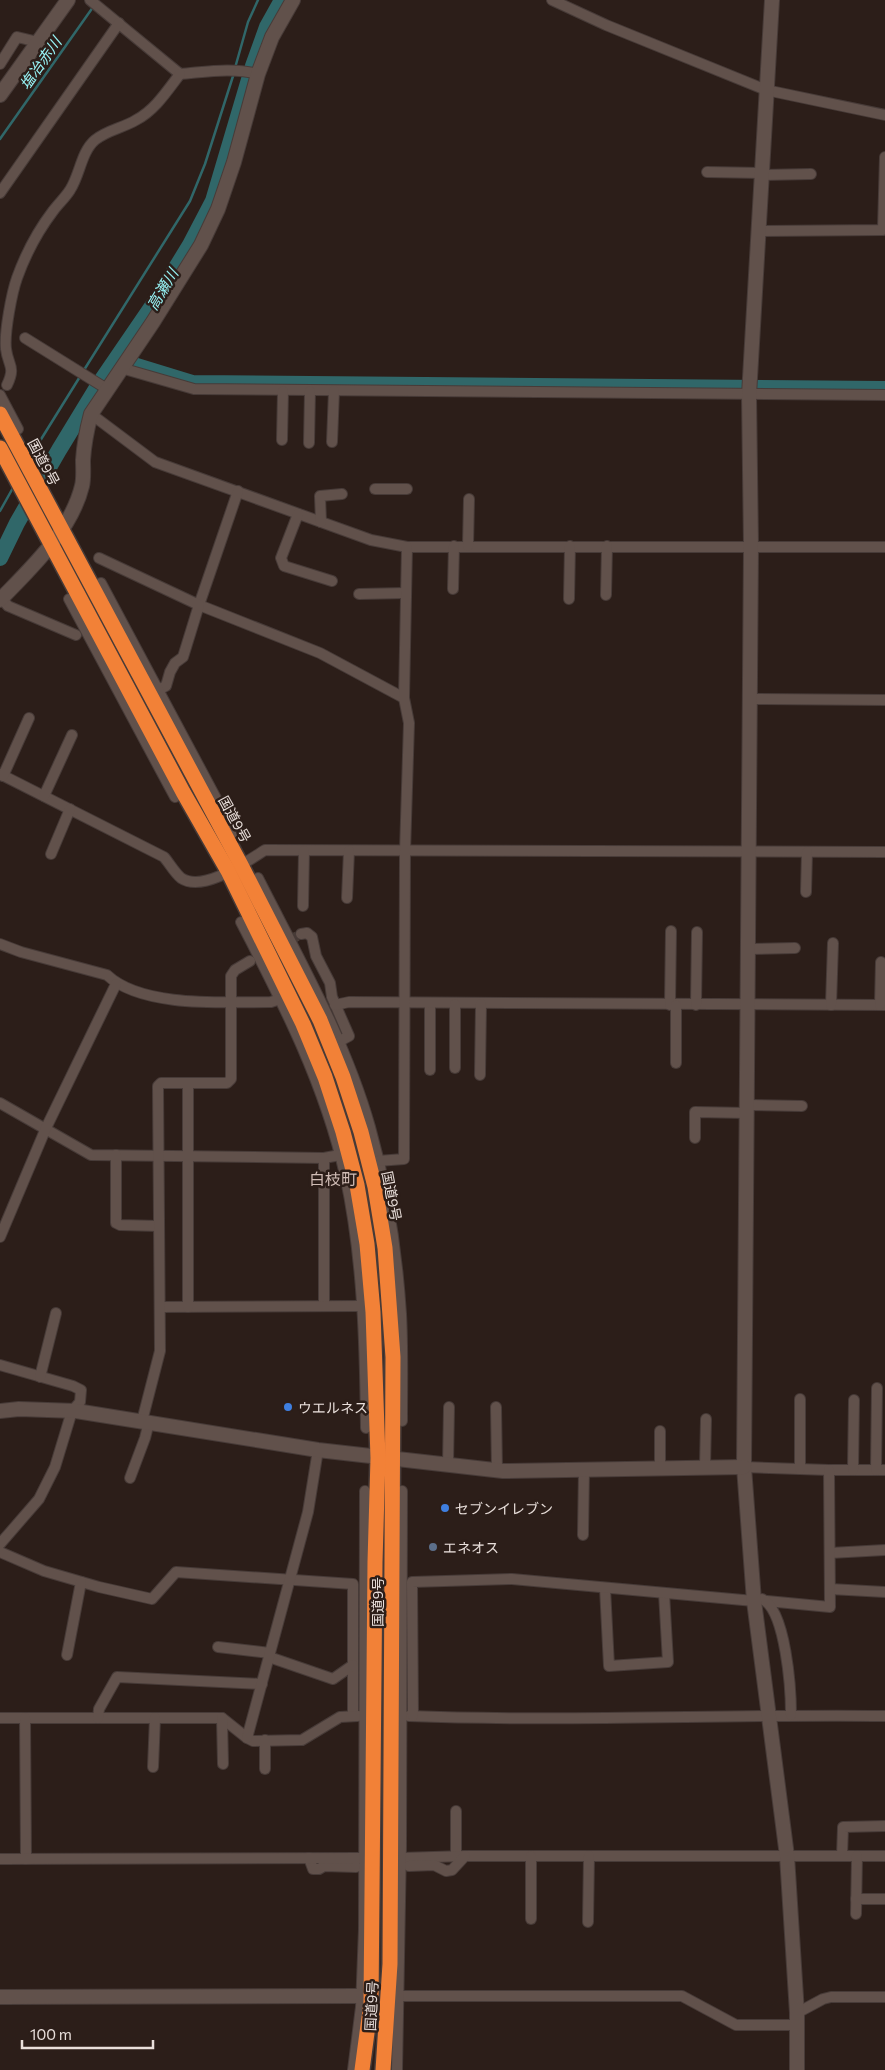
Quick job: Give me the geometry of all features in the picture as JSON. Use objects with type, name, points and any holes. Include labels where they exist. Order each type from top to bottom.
[{"type":"highway","name":"国道9号","points":[[5,413],[22,455],[50,510],[186,764],[234,868],[270,957],[317,1058],[343,1132],[357,1185],[374,1312],[378,1458],[374,1685],[369,1783],[368,1935],[371,2003],[362,2070]]},
{"type":"highway","name":"国道9号","points":[[1,450],[103,641],[179,794],[234,868],[264,900],[320,1020],[343,1077],[361,1132],[375,1187],[385,1248],[397,1351],[394,1460],[398,1522],[393,1638],[396,1841],[383,2070]]},
{"type":"street","points":[[0,95],[68,0]]},
{"type":"street","points":[[90,0],[180,74],[229,70],[258,74]]},
{"type":"street","points":[[76,635],[8,606],[1,599],[51,543],[73,509],[82,485],[86,436],[91,414],[153,322],[201,245],[218,209],[234,162],[258,74],[272,37],[293,0]]},
{"type":"street","points":[[772,0],[749,395],[751,546],[744,1466],[761,1601],[770,1714],[787,1856],[797,2019],[797,2070]]},
{"type":"street","points":[[558,1],[766,90],[885,115]]},
{"type":"street","points":[[0,193],[119,23]]},
{"type":"street","points":[[0,64],[17,37],[38,42]]},
{"type":"street","points":[[8,384],[12,373],[6,349],[4,322],[16,280],[33,239],[53,209],[70,190],[88,148],[95,140],[109,131],[135,121],[146,114],[162,99],[180,74]]},
{"type":"street","points":[[758,231],[883,230],[885,158]]},
{"type":"street","points":[[707,172],[811,174]]},
{"type":"street","points":[[25,338],[107,389]]},
{"type":"street","points":[[121,368],[194,389],[885,395]]},
{"type":"street","points":[[332,442],[334,390]]},
{"type":"street","points":[[282,391],[282,440]]},
{"type":"street","points":[[309,443],[310,391]]},
{"type":"street","points":[[0,395],[5,413]]},
{"type":"street","points":[[91,414],[155,462],[371,540],[406,547],[885,547]]},
{"type":"street","points":[[374,489],[407,489]]},
{"type":"street","points":[[158,690],[166,686],[175,663],[183,657],[238,491]]},
{"type":"street","points":[[321,522],[320,496],[342,494]]},
{"type":"street","points":[[468,546],[469,499]]},
{"type":"street","points":[[298,514],[281,558],[284,566],[332,581]]},
{"type":"street","points":[[453,589],[454,546]]},
{"type":"street","points":[[569,599],[570,546]]},
{"type":"street","points":[[606,595],[607,546]]},
{"type":"street","points":[[378,1161],[404,1159],[405,852],[408,723],[404,698],[406,547]]},
{"type":"street","points":[[100,558],[199,605],[320,653],[404,698]]},
{"type":"street","points":[[100,583],[234,832]]},
{"type":"street","points":[[359,594],[406,593]]},
{"type":"street","points":[[68,599],[167,782],[179,794]]},
{"type":"street","points":[[114,629],[131,640]]},
{"type":"street","points":[[102,661],[103,641]]},
{"type":"street","points":[[750,700],[885,700]]},
{"type":"street","points":[[29,718],[1,775],[164,857],[182,879],[192,883],[203,882],[234,868],[265,850],[405,852],[885,852]]},
{"type":"street","points":[[44,796],[72,735]]},
{"type":"street","points":[[186,764],[188,748]]},
{"type":"street","points":[[51,854],[70,809]]},
{"type":"street","points":[[303,906],[304,851]]},
{"type":"street","points":[[347,898],[349,851]]},
{"type":"street","points":[[806,892],[807,852]]},
{"type":"street","points":[[258,878],[264,900],[319,998],[370,1127],[385,1190],[395,1253],[401,1314],[397,1351],[402,1421]]},
{"type":"street","points":[[241,922],[303,1048],[328,1114],[340,1155],[356,1231],[363,1306],[366,1428]]},
{"type":"street","points":[[671,931],[676,1063]]},
{"type":"street","points":[[696,1005],[697,932]]},
{"type":"street","points":[[301,934],[307,933],[312,937],[316,956],[330,983],[332,997],[349,1036],[338,1042]]},
{"type":"street","points":[[831,1005],[833,943]]},
{"type":"street","points":[[0,944],[21,952],[107,975],[116,984],[143,993],[189,1002],[271,1002],[280,998]]},
{"type":"street","points":[[748,949],[795,948]]},
{"type":"street","points":[[268,974],[270,957]]},
{"type":"street","points":[[130,1478],[146,1421],[160,1351],[158,1086],[162,1083],[227,1084],[231,1079],[231,976],[235,970],[250,961]]},
{"type":"street","points":[[335,1005],[349,1002],[404,1004],[883,1005],[881,962]]},
{"type":"street","points":[[0,1237],[46,1128],[116,984]]},
{"type":"street","points":[[430,1004],[430,1070]]},
{"type":"street","points":[[455,1004],[455,1068]]},
{"type":"street","points":[[480,1075],[481,1004]]},
{"type":"street","points":[[303,1048],[317,1058]]},
{"type":"street","points":[[188,1083],[188,1306]]},
{"type":"street","points":[[0,1103],[91,1155],[324,1158],[340,1155]]},
{"type":"street","points":[[695,1138],[695,1112],[802,1106]]},
{"type":"street","points":[[116,1156],[116,1223],[120,1225],[159,1226]]},
{"type":"street","points":[[324,1158],[324,1306]]},
{"type":"street","points":[[351,1208],[363,1222]]},
{"type":"street","points":[[160,1306],[363,1306]]},
{"type":"street","points":[[40,1377],[56,1313]]},
{"type":"street","points":[[0,1366],[73,1386],[80,1390],[80,1402],[72,1411],[55,1467],[39,1499],[0,1544]]},
{"type":"street","points":[[365,1384],[376,1398]]},
{"type":"street","points":[[0,1411],[19,1409],[72,1411],[146,1421],[318,1450],[497,1471],[744,1466],[829,1470],[881,1470],[877,1388]]},
{"type":"street","points":[[800,1399],[800,1469]]},
{"type":"street","points":[[853,1470],[854,1400]]},
{"type":"street","points":[[448,1465],[449,1407]]},
{"type":"street","points":[[496,1407],[497,1471]]},
{"type":"street","points":[[705,1467],[706,1419]]},
{"type":"street","points":[[660,1431],[660,1468]]},
{"type":"street","points":[[247,1738],[308,1512],[318,1450]]},
{"type":"street","points":[[584,1470],[584,1535]]},
{"type":"street","points":[[413,1716],[412,1582],[512,1579],[830,1607],[829,1470]]},
{"type":"street","points":[[358,1716],[364,1671],[365,1491]]},
{"type":"street","points":[[397,2070],[401,1858],[396,1841],[402,1716],[398,1522],[402,1491]]},
{"type":"street","points":[[830,1553],[885,1550]]},
{"type":"street","points":[[0,1552],[44,1571],[152,1599],[176,1572],[353,1584],[353,1665],[358,1716],[369,1783],[364,1858],[368,1935],[353,2070]]},
{"type":"street","points":[[365,1576],[375,1562]]},
{"type":"street","points":[[66,1655],[81,1582]]},
{"type":"street","points":[[605,1588],[609,1666],[668,1662],[664,1593]]},
{"type":"street","points":[[830,1590],[885,1592]]},
{"type":"street","points":[[761,1601],[775,1616],[786,1650],[791,1715]]},
{"type":"street","points":[[393,1638],[402,1652]]},
{"type":"street","points":[[218,1646],[270,1655],[333,1679],[353,1665]]},
{"type":"street","points":[[364,1671],[374,1685]]},
{"type":"street","points":[[98,1718],[99,1709],[117,1677],[262,1684]]},
{"type":"street","points":[[402,1716],[537,1719],[722,1717],[770,1714],[885,1716]]},
{"type":"street","points":[[0,1718],[222,1718],[253,1741],[302,1740],[340,1717],[358,1716]]},
{"type":"street","points":[[25,1718],[26,1859]]},
{"type":"street","points":[[152,1767],[154,1718]]},
{"type":"street","points":[[222,1718],[223,1764]]},
{"type":"street","points":[[265,1740],[265,1770]]},
{"type":"street","points":[[409,1866],[434,1865],[446,1871],[452,1870],[461,1856],[456,1811]]},
{"type":"street","points":[[842,1856],[843,1827],[885,1826]]},
{"type":"street","points":[[401,1858],[461,1856],[885,1856]]},
{"type":"street","points":[[531,1856],[531,1919]]},
{"type":"street","points":[[588,1922],[589,1856]]},
{"type":"street","points":[[856,1914],[857,1856]]},
{"type":"street","points":[[309,1858],[313,1869],[319,1869],[324,1866],[356,1867]]},
{"type":"street","points":[[0,1859],[364,1858]]},
{"type":"street","points":[[856,1899],[884,1899]]},
{"type":"street","points":[[0,1997],[361,1996]]},
{"type":"street","points":[[398,1996],[682,1996],[736,2025],[797,2019],[823,1999],[831,1997],[885,1996]]},
{"type":"street","points":[[385,2040],[397,2024]]},
{"type":"waterway","name":"塩冶赤川","points":[[0,139],[98,0]]},
{"type":"waterway","points":[[235,68],[248,22],[258,0]]},
{"type":"waterway","name":"高瀬川","points":[[0,558],[17,523],[59,450],[101,381],[155,302],[190,245],[213,201],[253,66],[267,27],[282,0]]},
{"type":"waterway","points":[[84,370],[190,201],[205,164],[234,73]]},
{"type":"waterway","points":[[117,360],[192,383],[885,389]]},
{"type":"waterway","points":[[30,457],[81,375]]},
{"type":"waterway","points":[[0,511],[14,486]]},
{"type":"tunnel","points":[[262,955],[301,934]]},
{"type":"place","name":"ウエルネス","points":[[288,1407]]},
{"type":"place","name":"セブンイレブン","points":[[445,1508]]},
{"type":"place","name":"エネオス","points":[[433,1547]]},
{"type":"district","name":"白枝町","points":[[333,1178]]}]
